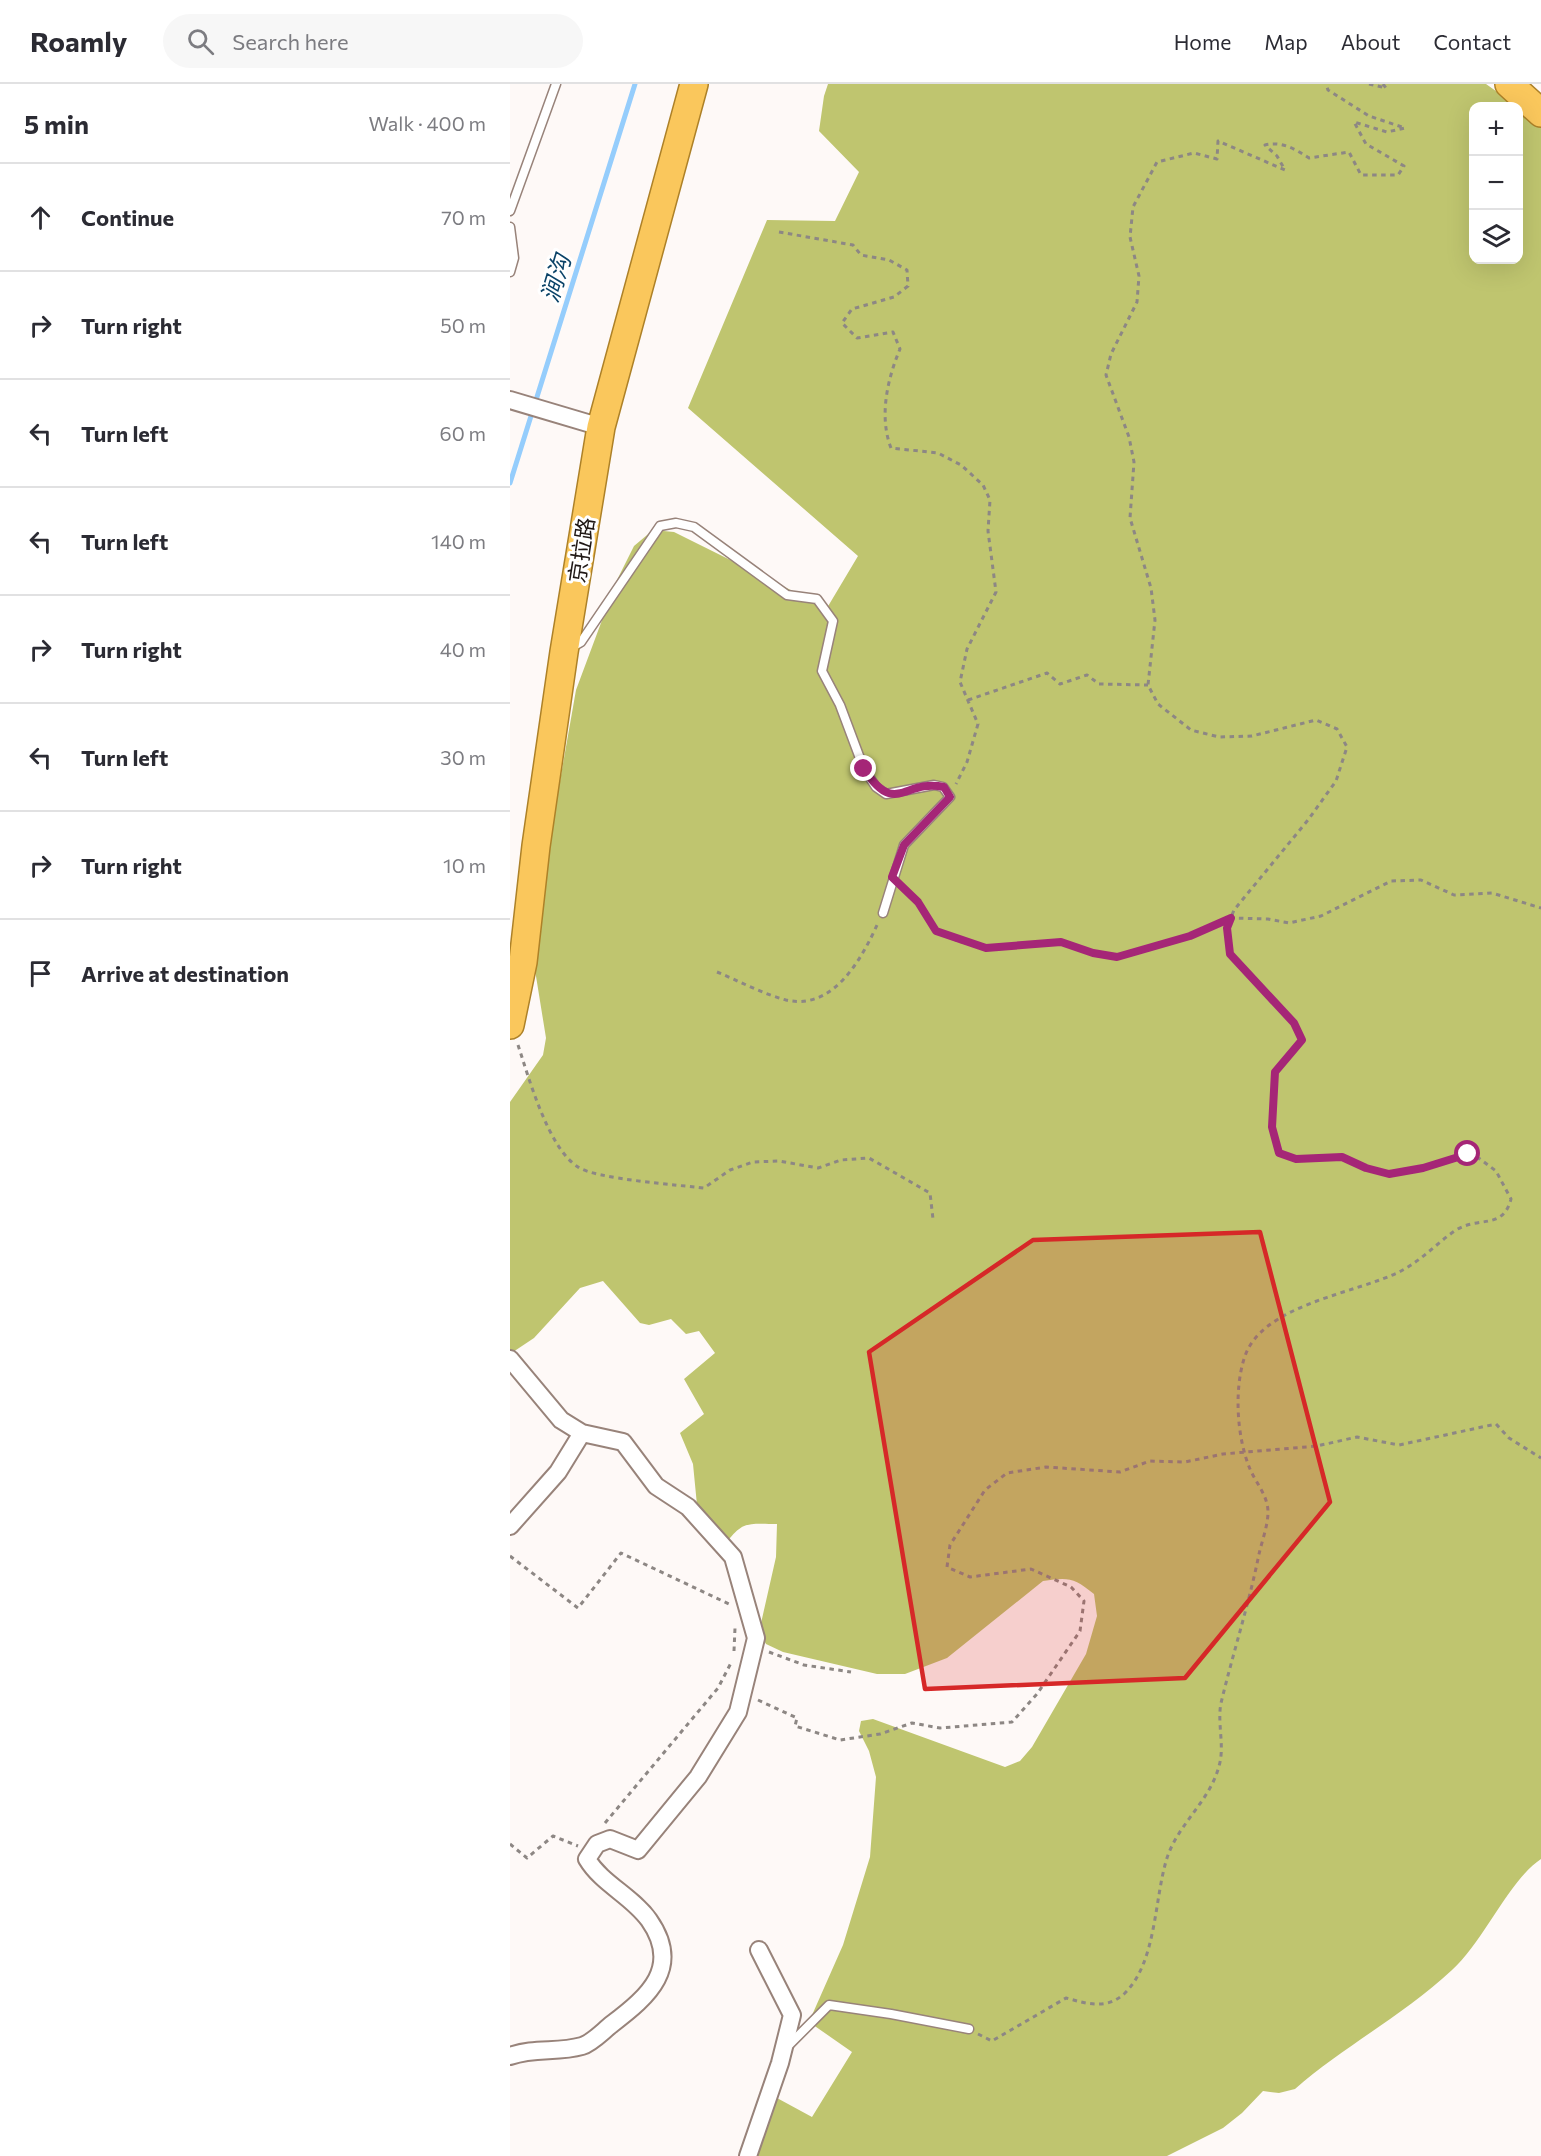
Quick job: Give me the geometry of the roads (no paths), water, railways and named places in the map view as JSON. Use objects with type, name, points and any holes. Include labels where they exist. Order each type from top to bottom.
[{"type":"highway","name":"京拉路","points":[[510,1023],[523,962],[536,846],[564,652],[601,427],[694,84]]},
{"type":"highway","points":[[1509,84],[1541,113]]},
{"type":"street","points":[[510,400],[601,427]]},
{"type":"street","points":[[510,1359],[561,1420],[582,1433],[623,1442],[656,1486],[688,1507],[733,1557],[756,1638],[738,1712],[698,1777],[638,1850],[610,1839],[594,1849],[587,1859],[594,1871],[626,1896],[649,1920],[664,1947],[660,1975],[644,2000],[585,2045],[560,2049],[527,2050],[510,2056]]},
{"type":"street","points":[[510,1526],[558,1472],[582,1433]]},
{"type":"street","points":[[747,2156],[783,2052],[792,2015],[759,1950]]},
{"type":"lane","points":[[510,211],[556,84]]},
{"type":"lane","points":[[510,227],[514,258],[510,272]]},
{"type":"lane","points":[[564,652],[581,642],[660,526],[676,523],[694,527],[787,595],[817,599],[833,621],[822,671],[840,705],[864,769],[876,787],[886,794],[893,794],[934,785],[944,787],[950,797],[904,845],[892,877],[883,913]]},
{"type":"lane","points":[[783,2052],[829,2005],[969,2029]]},
{"type":"waterway","name":"涧沟","points":[[510,483],[635,84]]}]
